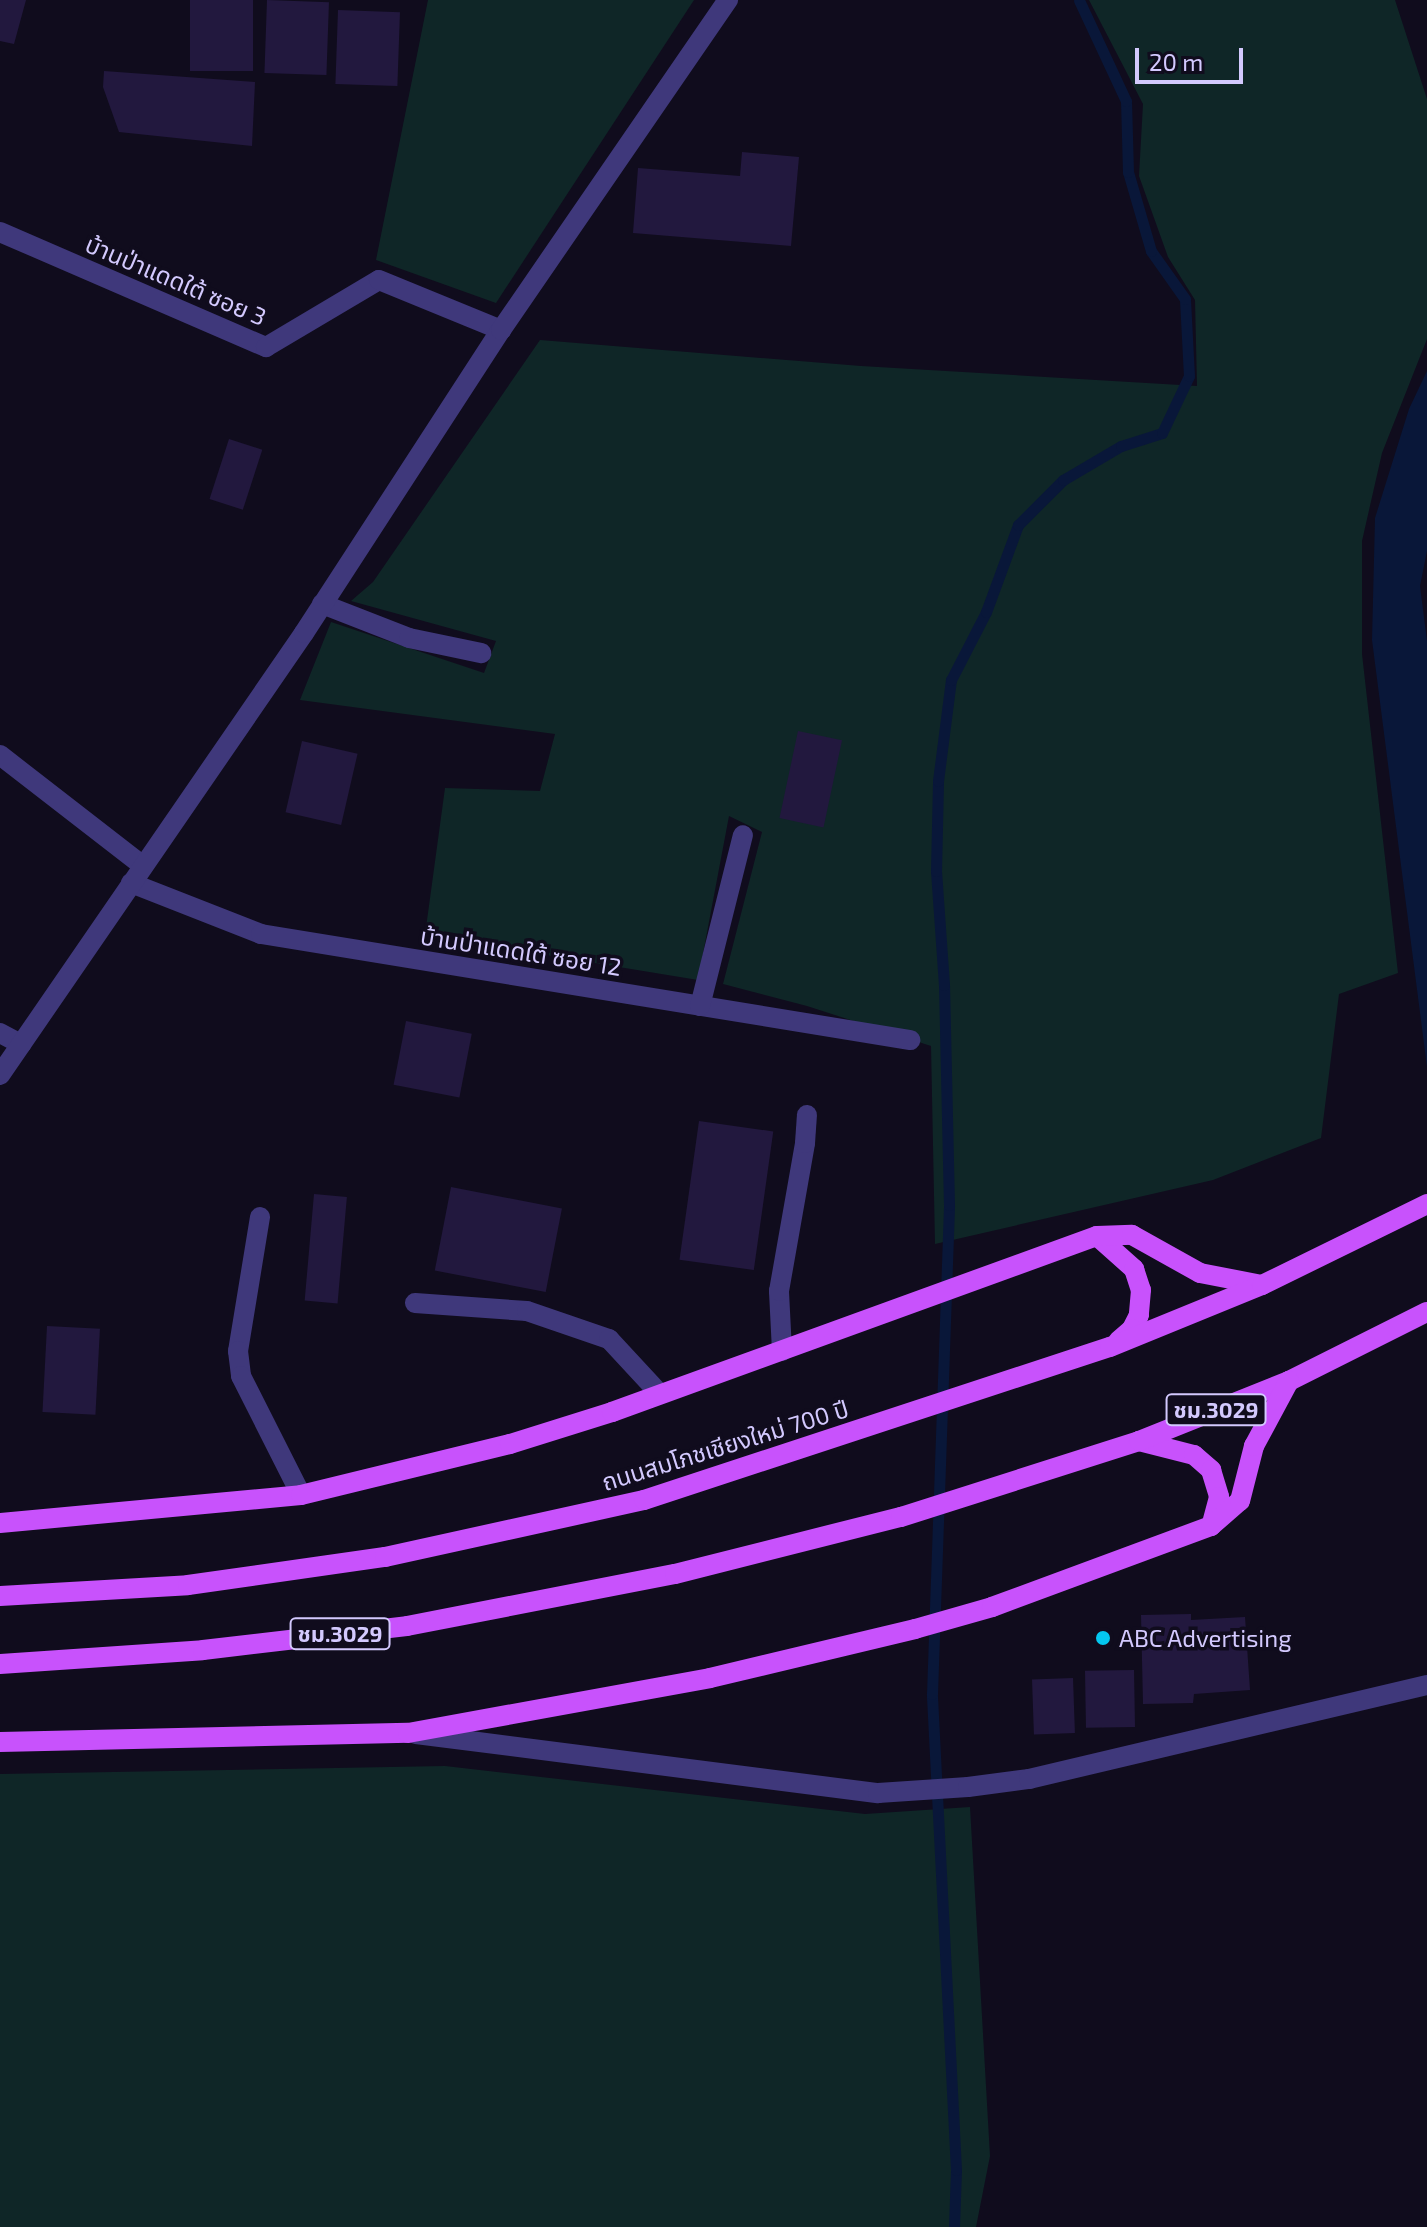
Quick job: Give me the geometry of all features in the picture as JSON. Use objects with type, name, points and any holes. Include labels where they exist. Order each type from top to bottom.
[{"type":"main road","name":"ถนนสมโภชเชียงใหม่ 700 ปี","points":[[0,1596],[188,1585],[385,1557],[644,1500],[893,1421],[1110,1347],[1262,1285],[1421,1208]]},
{"type":"main road","points":[[0,1523],[301,1495],[510,1444],[928,1300],[1097,1236],[1132,1235],[1200,1273],[1262,1285]]},
{"type":"main road","points":[[1097,1236],[1134,1269],[1141,1290],[1139,1315],[1132,1329],[1110,1347]]},
{"type":"main road","name":"ชม.3029","points":[[0,1664],[203,1650],[407,1626],[675,1574],[901,1517],[1139,1441],[1289,1381],[1427,1312]]},
{"type":"main road","points":[[0,1742],[408,1733],[710,1678],[915,1629],[992,1607],[1211,1526],[1240,1501],[1254,1446],[1289,1381]]},
{"type":"main road","points":[[1139,1441],[1194,1455],[1211,1470],[1219,1497],[1211,1526]]},
{"type":"street","points":[[0,1075],[322,604],[501,330],[728,0]]},
{"type":"street","name":"บ้านป่าแดดใต้ ซอย 3","points":[[0,232],[266,347],[379,280],[501,330]]},
{"type":"street","points":[[322,604],[409,638],[481,653]]},
{"type":"street","points":[[0,755],[143,866]]},
{"type":"street","points":[[700,1006],[743,835]]},
{"type":"street","name":"บ้านป่าแดดใต้ ซอย 12","points":[[131,883],[261,934],[910,1040]]},
{"type":"street","points":[[0,1033],[21,1044]]},
{"type":"street","points":[[782,1351],[779,1291],[805,1143],[807,1115]]},
{"type":"street","points":[[260,1217],[238,1351],[241,1376],[301,1495]]},
{"type":"street","points":[[415,1303],[527,1311],[609,1339],[660,1394]]},
{"type":"street","points":[[408,1733],[878,1793],[1029,1779],[1427,1685]]},
{"type":"green space","points":[[428,0],[694,0],[496,303],[376,260]]},
{"type":"green space","points":[[1089,0],[1395,0],[1427,99],[1427,339],[1382,453],[1362,541],[1362,654],[1398,973],[1339,994],[1321,1138],[1213,1180],[935,1244],[931,1046],[807,1006],[723,984],[762,832],[729,816],[698,980],[425,935],[445,788],[540,791],[555,734],[300,700],[331,622],[484,673],[496,641],[351,601],[373,582],[540,340],[861,366],[1197,386],[1195,300],[1168,257],[1139,176],[1143,104]]},
{"type":"green space","points":[[445,1766],[865,1814],[970,1807],[990,2156],[976,2227],[0,2227],[0,1774]]},
{"type":"water","points":[[1427,371],[1427,551],[1420,586],[1427,641],[1427,1067],[1372,640],[1375,518],[1409,409]]},
{"type":"building","points":[[0,0],[26,0],[14,44],[0,41]]},
{"type":"building","points":[[190,0],[253,0],[253,71],[190,71]]},
{"type":"building","points":[[267,0],[329,2],[326,75],[264,73]]},
{"type":"building","points":[[338,10],[400,12],[397,86],[335,84]]},
{"type":"building","points":[[104,71],[255,82],[252,146],[119,132],[103,87]]},
{"type":"building","points":[[742,152],[799,157],[791,246],[633,233],[638,168],[740,176]]},
{"type":"building","points":[[229,439],[262,450],[243,510],[210,499]]},
{"type":"building","points":[[798,731],[842,740],[824,827],[779,818]]},
{"type":"building","points":[[302,741],[358,754],[341,825],[286,812]]},
{"type":"building","points":[[406,1021],[472,1034],[459,1098],[394,1085]]},
{"type":"building","points":[[699,1121],[773,1131],[754,1270],[680,1260]]},
{"type":"building","points":[[451,1187],[562,1209],[546,1292],[435,1270]]},
{"type":"building","points":[[314,1194],[347,1197],[338,1303],[305,1301]]},
{"type":"building","points":[[47,1326],[100,1329],[95,1415],[42,1412]]},
{"type":"building","points":[[1191,1614],[1191,1620],[1245,1617],[1250,1690],[1194,1694],[1193,1703],[1143,1704],[1141,1615]]},
{"type":"building","points":[[1134,1670],[1135,1727],[1086,1728],[1085,1671]]},
{"type":"building","points":[[1073,1678],[1075,1733],[1034,1734],[1032,1679]]},
{"type":"waterway","points":[[954,2227],[956,2170],[932,1694],[949,1205],[944,985],[936,871],[938,781],[951,680],[986,612],[1018,525],[1063,480],[1121,446],[1162,433],[1189,376],[1185,299],[1151,251],[1128,172],[1126,101],[1079,0]]},
{"type":"place","name":"ABC Advertising","points":[[1103,1638]]}]
